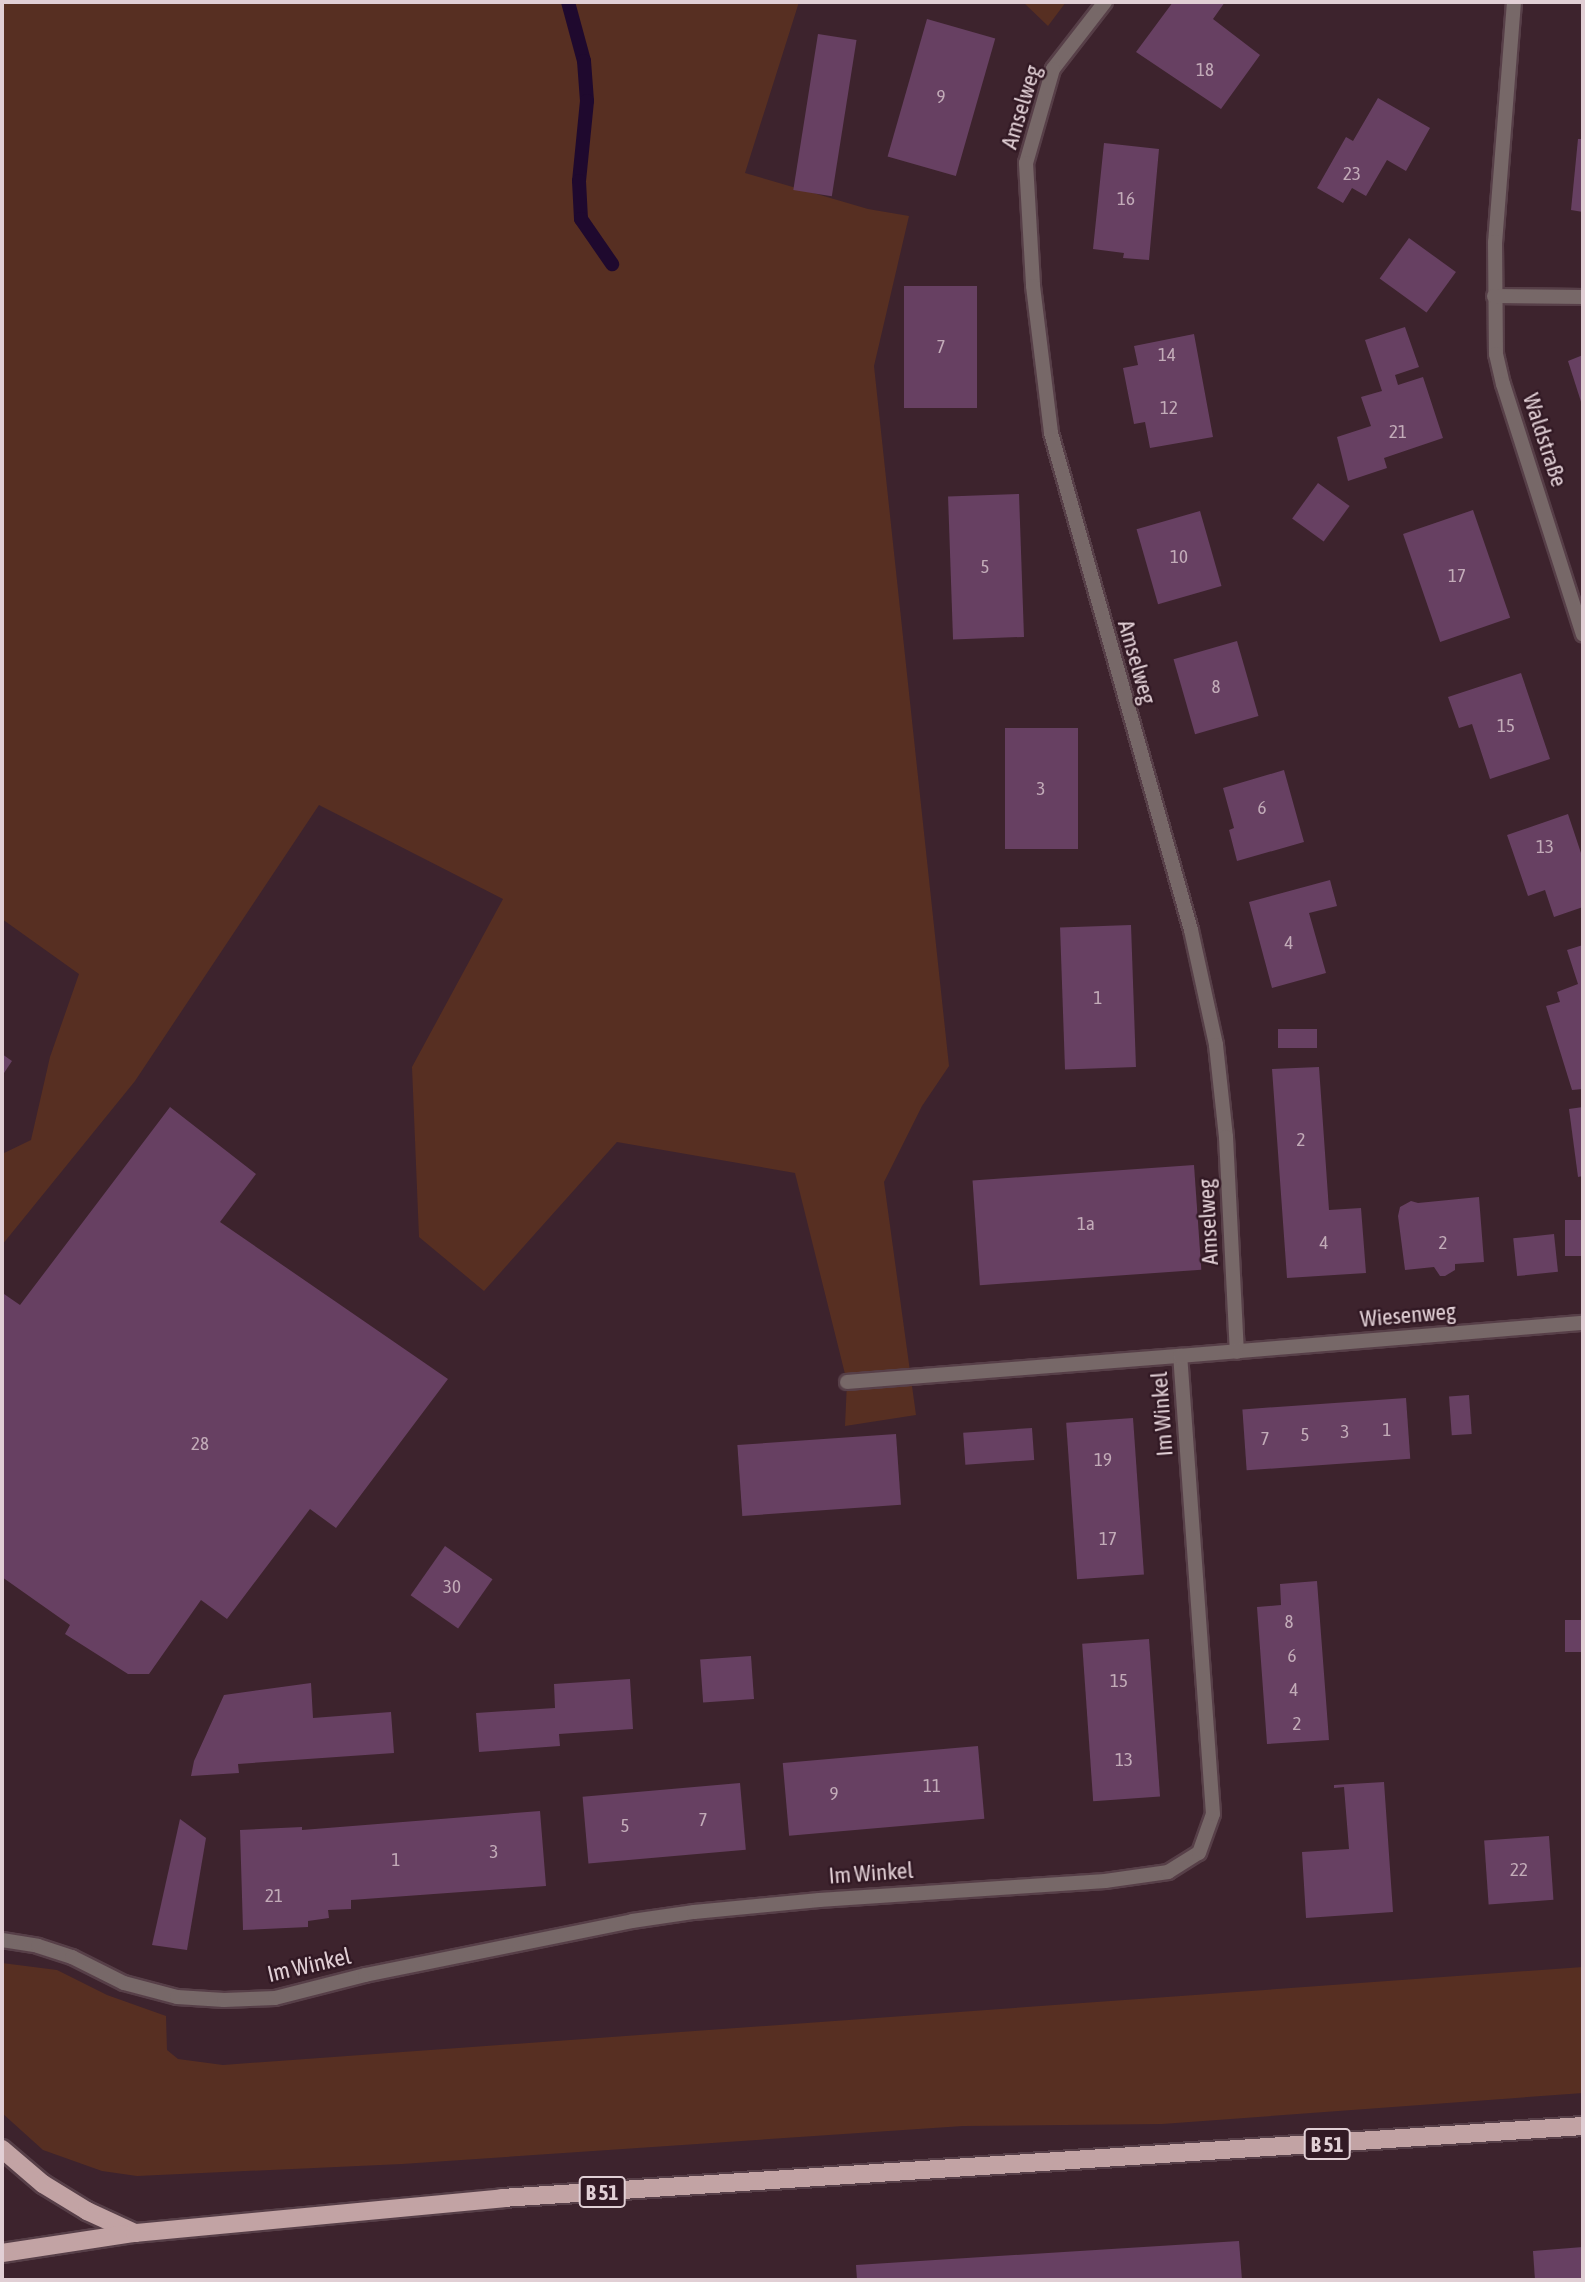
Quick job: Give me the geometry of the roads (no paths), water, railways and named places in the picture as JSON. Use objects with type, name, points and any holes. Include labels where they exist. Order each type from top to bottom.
[{"type":"main road","name":"B 51","points":[[2,2253],[135,2233],[516,2197],[1583,2126]]},
{"type":"main road","points":[[2,2149],[54,2191],[88,2211],[135,2233]]},
{"type":"street","name":"Amselweg","points":[[1105,2],[1053,69],[1026,163],[1033,286],[1051,433],[1191,930],[1216,1045],[1226,1137],[1237,1352]]},
{"type":"street","points":[[1514,2],[1495,242],[1494,296],[1583,297]]},
{"type":"street","name":"Waldstraße","points":[[1494,296],[1496,354],[1503,384],[1583,635]]},
{"type":"street","name":"Wiesenweg","points":[[1237,1352],[1583,1323]]},
{"type":"street","name":"Im Winkel","points":[[2,1940],[72,1957],[124,1983],[151,1992],[224,2000],[275,1998],[378,1973],[681,1913],[818,1900],[1105,1881],[1167,1872],[1199,1853],[1213,1814],[1180,1356],[1237,1352]]},
{"type":"street","points":[[847,1382],[1180,1356]]},
{"type":"waterway","points":[[568,2],[584,61],[587,101],[579,181],[581,219],[612,264]]}]
